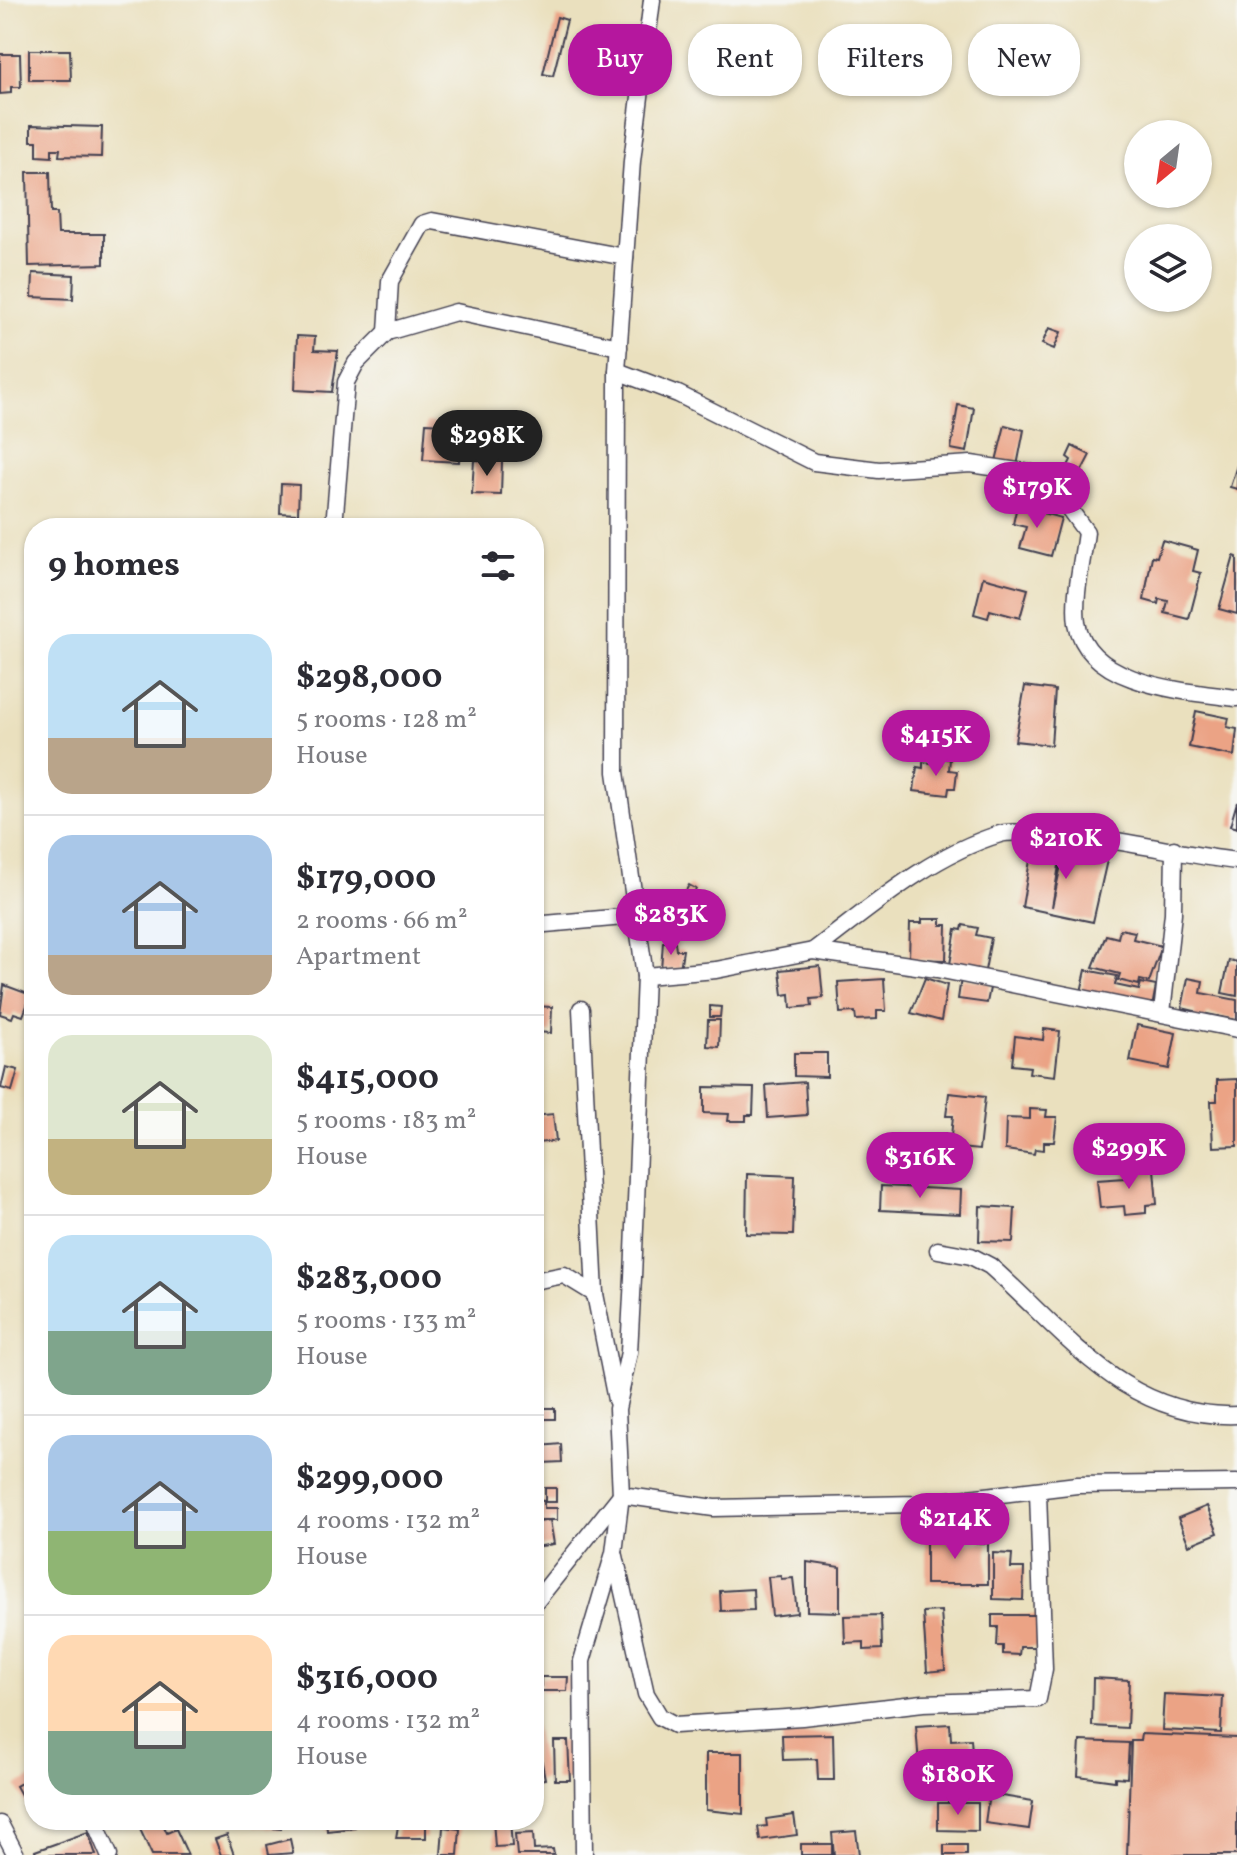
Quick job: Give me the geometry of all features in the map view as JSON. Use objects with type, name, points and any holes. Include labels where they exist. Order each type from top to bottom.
[{"type":"street","points":[[617,1409],[629,1352],[645,976],[616,772],[617,371],[632,161],[652,0]]},
{"type":"street","points":[[387,332],[390,281],[422,224],[432,221],[625,257]]},
{"type":"street","points":[[335,518],[346,382],[356,363],[387,332],[456,312],[619,347]]},
{"type":"street","points":[[617,371],[678,394],[814,462],[879,470],[971,464],[1031,473],[1054,488],[1086,532],[1077,621],[1085,649],[1106,668],[1130,678],[1237,698]]},
{"type":"street","points":[[813,951],[895,889],[961,850],[1003,833],[1056,834],[1174,849],[1237,861]]},
{"type":"street","points":[[1162,1013],[1173,913],[1174,849]]},
{"type":"street","points":[[544,924],[635,916]]},
{"type":"street","points":[[645,976],[716,970],[813,951],[937,969],[1237,1029]]},
{"type":"street","points":[[581,1009],[595,1294],[617,1409],[621,1495],[614,1553],[582,1661],[584,1855]]},
{"type":"street","points":[[938,1250],[971,1256],[990,1266],[1086,1359],[1124,1384],[1176,1409],[1204,1416],[1237,1415]]},
{"type":"street","points":[[544,1279],[564,1275],[595,1294]]},
{"type":"street","points":[[621,1495],[714,1508],[918,1504],[1077,1485],[1237,1483]]},
{"type":"street","points":[[614,1553],[646,1694],[660,1717],[675,1725],[802,1717],[923,1703],[1038,1699],[1044,1669],[1038,1492]]},
{"type":"street","points":[[544,1591],[621,1495]]},
{"type":"street","points":[[0,1824],[16,1855]]},
{"type":"street","points":[[98,1830],[109,1855]]},
{"type":"building","points":[[557,17],[567,20],[553,76],[543,74]]},
{"type":"building","points":[[29,50],[70,50],[71,80],[29,80]]},
{"type":"building","points":[[0,54],[20,54],[21,87],[11,87],[11,93],[0,94]]},
{"type":"building","points":[[31,125],[102,127],[101,157],[59,156],[60,149],[52,149],[52,157],[37,156],[37,141],[31,141]]},
{"type":"building","points":[[27,172],[50,172],[51,213],[57,213],[58,234],[104,234],[104,264],[29,266]]},
{"type":"building","points":[[33,273],[74,275],[73,299],[32,297]]},
{"type":"building","points":[[1049,328],[1061,332],[1054,349],[1042,344]]},
{"type":"building","points":[[297,336],[315,337],[314,350],[338,351],[332,392],[295,390]]},
{"type":"building","points":[[958,405],[974,408],[967,452],[951,449]]},
{"type":"building","points":[[426,423],[461,425],[459,462],[423,460]]},
{"type":"building","points":[[1005,425],[1024,430],[1017,466],[996,461]]},
{"type":"building","points":[[1072,446],[1090,455],[1077,480],[1064,474],[1071,460],[1067,457]]},
{"type":"building","points":[[474,460],[502,461],[501,495],[472,494]]},
{"type":"building","points":[[1237,465],[1237,489],[1230,487]]},
{"type":"building","points":[[281,484],[299,485],[298,514],[280,513]]},
{"type":"building","points":[[1017,506],[1061,518],[1051,556],[1020,548],[1026,527],[1013,524]]},
{"type":"building","points":[[1162,540],[1198,550],[1193,571],[1201,573],[1189,619],[1165,613],[1168,601],[1159,599],[1158,604],[1144,600],[1152,556],[1157,557]]},
{"type":"building","points":[[1234,556],[1237,557],[1237,614],[1219,609]]},
{"type":"building","points":[[983,577],[1028,589],[1020,618],[990,610],[988,618],[974,614]]},
{"type":"building","points":[[1025,686],[1055,690],[1051,745],[1015,741]]},
{"type":"building","points":[[1196,711],[1229,718],[1227,727],[1237,729],[1234,756],[1189,747]]},
{"type":"building","points":[[942,758],[950,759],[949,770],[957,771],[955,788],[949,788],[948,795],[914,791],[917,767],[923,768],[923,762],[941,764]]},
{"type":"building","points":[[1237,802],[1237,828],[1230,826]]},
{"type":"building","points":[[1087,842],[1110,847],[1093,922],[1022,907],[1033,843],[1062,848],[1052,907],[1063,856],[1068,857],[1070,849],[1085,853]]},
{"type":"building","points":[[689,885],[696,889],[693,895],[703,901],[690,922],[673,913]]},
{"type":"building","points":[[702,905],[710,909],[706,918],[697,913]]},
{"type":"building","points":[[922,919],[941,919],[941,925],[947,925],[946,960],[909,959],[910,923],[922,923]]},
{"type":"building","points":[[963,925],[978,928],[976,935],[991,938],[984,976],[949,970],[956,929],[962,930]]},
{"type":"building","points":[[1120,929],[1135,932],[1133,939],[1162,946],[1149,982],[1140,980],[1139,985],[1118,980],[1120,974],[1093,967],[1106,935],[1118,938]]},
{"type":"building","points":[[663,942],[675,942],[676,950],[683,950],[680,969],[661,969]]},
{"type":"building","points":[[1229,960],[1237,962],[1237,996],[1222,993]]},
{"type":"building","points":[[820,966],[823,998],[811,999],[812,1006],[791,1008],[790,994],[783,995],[780,970]]},
{"type":"building","points":[[1086,970],[1117,976],[1115,985],[1139,990],[1141,983],[1156,986],[1152,1007],[1081,992]]},
{"type":"building","points":[[925,978],[947,985],[941,1021],[911,1013]]},
{"type":"building","points":[[961,978],[991,983],[987,1003],[958,999]]},
{"type":"building","points":[[1188,978],[1203,981],[1201,993],[1237,1000],[1237,1020],[1207,1014],[1206,1020],[1194,1018],[1195,1011],[1182,1008]]},
{"type":"building","points":[[884,979],[886,1011],[877,1011],[877,1019],[856,1020],[855,1012],[840,1013],[838,982]]},
{"type":"building","points":[[4,985],[24,992],[23,1016],[14,1013],[12,1018],[0,1014]]},
{"type":"building","points":[[710,1006],[721,1007],[720,1017],[710,1017]]},
{"type":"building","points":[[544,1007],[552,1007],[551,1033],[544,1033]]},
{"type":"building","points":[[708,1020],[720,1020],[719,1047],[707,1046]]},
{"type":"building","points":[[1137,1025],[1176,1033],[1169,1069],[1130,1061]]},
{"type":"building","points":[[1044,1029],[1060,1031],[1055,1076],[1029,1073],[1030,1067],[1012,1065],[1015,1036],[1043,1040]]},
{"type":"building","points":[[794,1053],[827,1053],[827,1077],[794,1076]]},
{"type":"building","points":[[6,1067],[18,1070],[12,1091],[1,1088]]},
{"type":"building","points":[[1237,1079],[1237,1146],[1213,1147],[1211,1101],[1217,1101],[1217,1080]]},
{"type":"building","points":[[805,1082],[807,1115],[768,1118],[766,1085]]},
{"type":"building","points":[[704,1087],[754,1088],[753,1115],[746,1115],[746,1121],[728,1121],[729,1114],[704,1113]]},
{"type":"building","points":[[949,1093],[985,1097],[979,1150],[950,1147],[953,1116],[946,1116]]},
{"type":"building","points":[[1030,1109],[1047,1110],[1046,1117],[1057,1117],[1054,1142],[1044,1142],[1044,1150],[1035,1149],[1034,1154],[1005,1150],[1006,1118],[1030,1119]]},
{"type":"building","points":[[553,1114],[556,1141],[544,1142],[544,1115]]},
{"type":"building","points":[[1143,1165],[1143,1170],[1154,1169],[1157,1204],[1146,1205],[1146,1213],[1125,1215],[1124,1206],[1100,1208],[1097,1180],[1125,1178],[1124,1167]]},
{"type":"building","points":[[931,1166],[951,1167],[951,1182],[937,1182],[937,1176],[931,1176]]},
{"type":"building","points":[[747,1174],[795,1176],[793,1235],[746,1234]]},
{"type":"building","points":[[881,1186],[961,1190],[960,1214],[880,1210]]},
{"type":"building","points":[[980,1206],[1015,1208],[1013,1242],[979,1241]]},
{"type":"building","points":[[544,1408],[555,1408],[555,1419],[544,1419]]},
{"type":"building","points":[[561,1444],[562,1462],[544,1463],[544,1446]]},
{"type":"building","points":[[545,1488],[556,1488],[556,1502],[545,1502]]},
{"type":"building","points":[[1207,1506],[1218,1533],[1189,1545],[1178,1518]]},
{"type":"building","points":[[544,1508],[557,1508],[557,1520],[544,1520]]},
{"type":"building","points":[[550,1520],[554,1544],[544,1546],[544,1521]]},
{"type":"building","points":[[936,1531],[956,1531],[956,1543],[988,1543],[988,1584],[926,1584],[926,1537],[936,1536]]},
{"type":"building","points":[[993,1553],[1012,1554],[1011,1568],[1024,1568],[1023,1600],[993,1599]]},
{"type":"building","points":[[807,1562],[840,1567],[840,1612],[807,1611]]},
{"type":"building","points":[[781,1576],[781,1579],[793,1578],[797,1613],[772,1616],[768,1577]]},
{"type":"building","points":[[753,1589],[754,1610],[721,1611],[720,1591]]},
{"type":"building","points":[[941,1611],[945,1670],[927,1672],[923,1612]]},
{"type":"building","points":[[881,1615],[882,1649],[864,1650],[864,1642],[845,1643],[844,1616]]},
{"type":"building","points":[[992,1615],[1041,1615],[1040,1647],[1020,1647],[1019,1655],[1003,1654],[1003,1646],[997,1646],[998,1627],[992,1627]]},
{"type":"building","points":[[544,1677],[568,1677],[567,1691],[544,1691]]},
{"type":"building","points":[[1093,1678],[1129,1680],[1127,1728],[1092,1726]]},
{"type":"building","points":[[1164,1694],[1223,1697],[1221,1733],[1162,1730]]},
{"type":"building","points":[[950,1724],[951,1740],[971,1739],[975,1791],[954,1793],[954,1788],[921,1790],[916,1726]]},
{"type":"building","points":[[833,1734],[834,1780],[818,1780],[817,1759],[783,1760],[782,1735]]},
{"type":"building","points":[[1141,1734],[1237,1738],[1237,1855],[1127,1855],[1131,1741],[1140,1741]]},
{"type":"building","points":[[554,1741],[568,1741],[570,1780],[555,1780]]},
{"type":"building","points":[[1080,1741],[1129,1743],[1127,1778],[1115,1777],[1115,1781],[1078,1776]]},
{"type":"building","points":[[706,1753],[743,1753],[743,1814],[706,1810]]},
{"type":"building","points":[[24,1782],[24,1800],[16,1786]]},
{"type":"building","points":[[989,1794],[1033,1801],[1029,1829],[985,1823]]},
{"type":"building","points":[[938,1803],[978,1803],[978,1831],[938,1830]]},
{"type":"building","points":[[794,1815],[797,1835],[760,1840],[758,1827],[767,1826],[766,1819]]},
{"type":"building","points":[[140,1830],[166,1830],[167,1833],[176,1830],[188,1855],[152,1855]]},
{"type":"building","points":[[397,1830],[426,1830],[426,1838],[396,1838]]},
{"type":"building","points":[[443,1830],[460,1830],[458,1855],[441,1855]]},
{"type":"building","points":[[494,1830],[511,1830],[512,1846],[495,1847]]},
{"type":"building","points":[[856,1831],[859,1855],[834,1855],[832,1833]]},
{"type":"building","points":[[88,1832],[96,1855],[36,1855],[35,1851]]},
{"type":"building","points":[[533,1833],[534,1850],[553,1849],[554,1855],[517,1855],[515,1834]]},
{"type":"building","points":[[227,1835],[234,1855],[221,1855],[215,1839]]},
{"type":"building","points":[[290,1839],[293,1853],[269,1855],[267,1845]]},
{"type":"building","points":[[801,1844],[832,1844],[832,1855],[801,1855]]},
{"type":"building","points":[[944,1845],[967,1845],[967,1855],[944,1855]]}]
